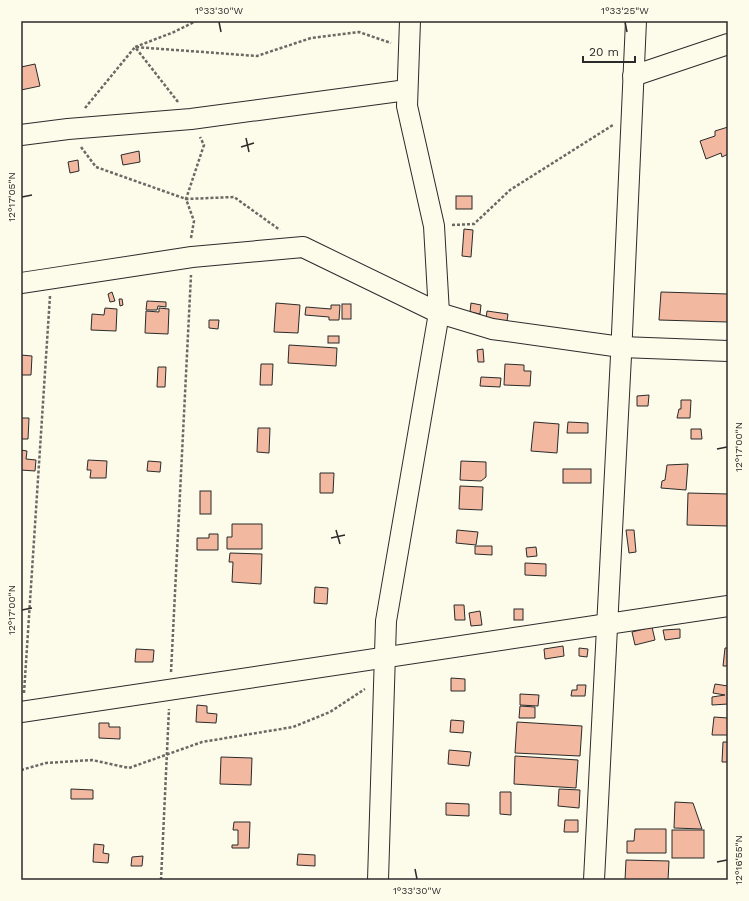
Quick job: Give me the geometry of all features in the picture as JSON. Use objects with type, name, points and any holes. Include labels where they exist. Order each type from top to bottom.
[{"type":"street","points":[[378,880],[386,621],[439,313],[434,226],[407,106],[410,21]]},
{"type":"street","points":[[594,880],[636,21]]},
{"type":"street","points":[[633,76],[728,44]]},
{"type":"street","points":[[21,135],[68,129],[191,119],[407,90]]},
{"type":"street","points":[[21,282],[192,257],[303,247],[439,313],[492,329],[621,347],[728,351]]},
{"type":"street","points":[[22,712],[170,690],[384,667],[607,624],[728,606]]},
{"type":"path","points":[[434,226],[474,224],[510,190],[632,113]]},
{"type":"path","points":[[161,880],[166,754],[192,257]]},
{"type":"path","points":[[22,712],[51,278]]},
{"type":"path","points":[[21,770],[46,763],[92,760],[129,768],[202,742],[293,727],[330,712],[384,667]]},
{"type":"building","points":[[35,64],[40,86],[21,90],[21,67]]},
{"type":"building","points":[[728,127],[728,154],[722,157],[721,153],[706,159],[700,141],[715,136],[715,131]]},
{"type":"building","points":[[139,151],[140,162],[123,165],[121,155]]},
{"type":"building","points":[[78,160],[79,171],[70,173],[68,162]]},
{"type":"building","points":[[456,196],[472,196],[472,209],[456,209]]},
{"type":"building","points":[[464,229],[473,230],[471,257],[462,256]]},
{"type":"building","points":[[112,292],[115,301],[110,302],[108,294]]},
{"type":"building","points":[[661,292],[728,294],[728,322],[659,320]]},
{"type":"building","points":[[119,299],[122,299],[123,305],[120,306]]},
{"type":"building","points":[[147,301],[166,302],[166,307],[158,306],[157,310],[146,310]]},
{"type":"building","points":[[276,303],[300,305],[298,333],[274,332]]},
{"type":"building","points":[[471,303],[481,305],[480,314],[470,312]]},
{"type":"building","points":[[342,304],[351,304],[351,319],[342,319]]},
{"type":"building","points":[[331,305],[340,305],[339,320],[329,320],[329,317],[305,315],[306,307],[331,309]]},
{"type":"building","points":[[105,308],[117,309],[116,331],[91,330],[92,314],[104,315]]},
{"type":"building","points":[[159,308],[169,309],[168,334],[145,333],[146,311],[159,312]]},
{"type":"building","points":[[487,311],[508,314],[507,321],[486,319]]},
{"type":"building","points":[[209,320],[219,320],[218,329],[209,328]]},
{"type":"building","points":[[328,336],[339,336],[339,343],[328,343]]},
{"type":"building","points":[[289,345],[337,348],[336,366],[288,363]]},
{"type":"building","points":[[483,349],[484,362],[478,362],[477,350]]},
{"type":"building","points":[[21,355],[32,356],[31,375],[21,375]]},
{"type":"building","points":[[261,364],[273,364],[272,385],[260,385]]},
{"type":"building","points":[[505,364],[524,365],[524,371],[531,371],[530,386],[504,385]]},
{"type":"building","points":[[158,367],[166,367],[165,387],[157,387]]},
{"type":"building","points":[[481,377],[501,378],[500,387],[480,386]]},
{"type":"building","points":[[649,395],[648,406],[637,406],[637,396]]},
{"type":"building","points":[[681,400],[691,400],[690,418],[677,418],[679,409],[681,409]]},
{"type":"building","points":[[21,418],[29,418],[28,439],[21,439]]},
{"type":"building","points":[[534,422],[559,424],[557,453],[531,451]]},
{"type":"building","points":[[568,422],[588,423],[588,433],[567,433]]},
{"type":"building","points":[[258,428],[270,428],[269,453],[257,452]]},
{"type":"building","points":[[691,429],[701,429],[702,439],[691,439]]},
{"type":"building","points":[[21,450],[27,451],[26,459],[36,460],[35,471],[21,470]]},
{"type":"building","points":[[88,460],[107,461],[106,478],[90,478],[91,470],[87,470]]},
{"type":"building","points":[[148,461],[161,462],[160,472],[147,471]]},
{"type":"building","points":[[461,461],[486,462],[486,477],[481,481],[460,480]]},
{"type":"building","points":[[688,464],[686,490],[661,488],[662,481],[665,480],[667,465]]},
{"type":"building","points":[[563,469],[591,469],[591,483],[563,483]]},
{"type":"building","points":[[320,473],[334,473],[333,493],[320,493]]},
{"type":"building","points":[[460,486],[483,487],[482,510],[459,509]]},
{"type":"building","points":[[200,491],[211,491],[211,514],[200,514]]},
{"type":"building","points":[[688,493],[728,494],[728,526],[687,525]]},
{"type":"building","points":[[232,524],[262,524],[262,549],[227,549],[227,537],[232,537]]},
{"type":"building","points":[[457,530],[478,532],[476,545],[456,543]]},
{"type":"building","points":[[626,530],[634,530],[636,552],[629,553]]},
{"type":"building","points":[[209,534],[218,534],[218,550],[197,550],[197,538],[209,538]]},
{"type":"building","points":[[475,546],[492,546],[492,555],[475,554]]},
{"type":"building","points":[[536,547],[537,556],[527,557],[526,548]]},
{"type":"building","points":[[230,553],[262,554],[261,584],[232,582],[233,562],[229,562]]},
{"type":"building","points":[[525,563],[546,564],[546,576],[525,575]]},
{"type":"building","points":[[315,587],[328,588],[327,604],[314,603]]},
{"type":"building","points":[[454,605],[464,605],[465,620],[455,620]]},
{"type":"building","points":[[514,609],[523,609],[523,620],[514,620]]},
{"type":"building","points":[[480,611],[482,625],[471,626],[469,613]]},
{"type":"building","points":[[652,627],[655,640],[635,645],[632,632]]},
{"type":"building","points":[[680,629],[680,638],[665,640],[663,630]]},
{"type":"building","points":[[563,646],[564,656],[545,659],[544,649]]},
{"type":"building","points":[[579,648],[588,649],[587,657],[579,656]]},
{"type":"building","points":[[725,648],[728,648],[728,666],[723,666]]},
{"type":"building","points":[[136,649],[154,650],[153,662],[135,662]]},
{"type":"building","points":[[451,678],[465,679],[465,691],[451,691]]},
{"type":"building","points":[[715,684],[728,686],[728,704],[712,705],[712,697],[725,695],[713,693]]},
{"type":"building","points":[[577,685],[586,685],[585,696],[571,696],[572,690],[577,690]]},
{"type":"building","points":[[520,694],[539,695],[538,706],[520,705]]},
{"type":"building","points":[[197,705],[207,706],[207,713],[217,714],[216,723],[196,722]]},
{"type":"building","points":[[520,706],[535,707],[535,718],[519,718]]},
{"type":"building","points":[[714,717],[728,718],[728,735],[712,735]]},
{"type":"building","points":[[451,720],[464,721],[463,733],[450,732]]},
{"type":"building","points":[[517,722],[582,726],[580,756],[515,753]]},
{"type":"building","points":[[99,723],[109,723],[109,727],[120,727],[120,739],[99,738]]},
{"type":"building","points":[[723,742],[728,742],[728,762],[722,762]]},
{"type":"building","points":[[449,750],[471,752],[469,766],[448,764]]},
{"type":"building","points":[[515,756],[578,760],[576,788],[514,784]]},
{"type":"building","points":[[221,757],[252,758],[251,785],[220,784]]},
{"type":"building","points":[[71,789],[93,790],[93,799],[71,799]]},
{"type":"building","points":[[559,789],[580,790],[579,808],[558,806]]},
{"type":"building","points":[[500,792],[511,792],[511,815],[500,814]]},
{"type":"building","points":[[675,802],[693,803],[702,829],[674,828]]},
{"type":"building","points":[[446,803],[469,804],[469,816],[446,815]]},
{"type":"building","points":[[565,820],[578,820],[578,832],[564,832]]},
{"type":"building","points":[[234,822],[250,822],[249,848],[232,848],[232,845],[238,845],[238,830],[233,830]]},
{"type":"building","points":[[635,829],[666,829],[666,853],[627,853],[627,841],[634,841]]},
{"type":"building","points":[[672,830],[704,830],[704,858],[672,858]]},
{"type":"building","points":[[94,844],[104,845],[103,853],[109,854],[108,863],[93,862]]},
{"type":"building","points":[[298,854],[315,855],[315,866],[297,865]]},
{"type":"building","points":[[143,856],[142,866],[131,866],[132,857]]},
{"type":"building","points":[[626,860],[669,861],[668,880],[625,880]]}]
